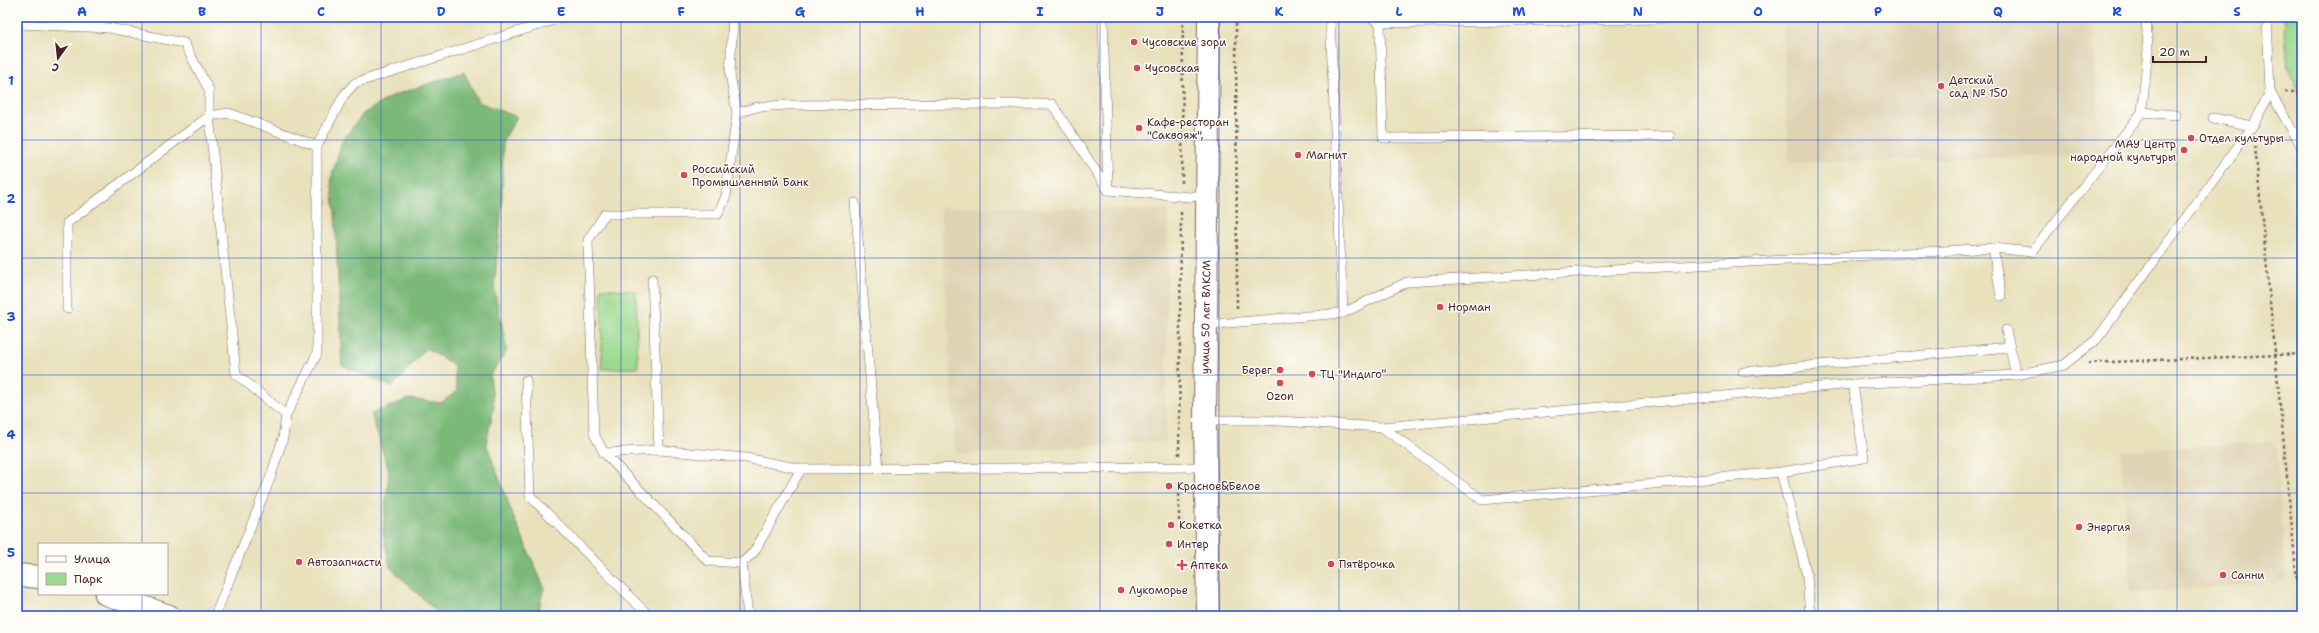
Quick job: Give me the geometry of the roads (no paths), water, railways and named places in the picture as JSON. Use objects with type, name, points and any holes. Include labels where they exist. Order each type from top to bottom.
[{"type":"street","name":"улица 50 лет ВЛКСМ","points":[[1208,616],[1205,325],[1208,194],[1209,17]]},
{"type":"street","points":[[17,575],[38,577]]},
{"type":"street","points":[[109,595],[168,616]]},
{"type":"lane","points":[[215,616],[271,476],[283,438],[286,415],[317,354],[318,146],[344,95],[354,84],[564,17]]},
{"type":"lane","points":[[733,17],[730,74],[737,113],[726,196],[718,214],[605,214],[588,240],[594,434],[604,452],[708,561],[742,563],[754,552],[801,469]]},
{"type":"lane","points":[[1103,17],[1108,190]]},
{"type":"lane","points":[[1330,17],[1343,313]]},
{"type":"lane","points":[[1370,17],[1380,23],[1662,19]]},
{"type":"lane","points":[[1205,325],[1343,313],[1407,282],[1993,248],[2032,252],[2142,112],[2148,49],[2146,17]]},
{"type":"lane","points":[[2267,17],[2270,92],[2302,147]]},
{"type":"lane","points":[[1380,23],[1383,138],[1670,136]]},
{"type":"lane","points":[[17,24],[109,28],[184,43],[209,90],[209,116],[236,374],[286,415]]},
{"type":"lane","points":[[1205,420],[1260,420],[1382,427],[1853,384],[2016,375],[2064,365],[2097,339],[2253,126],[2270,92]]},
{"type":"lane","points":[[737,113],[757,107],[787,105],[1052,104],[1108,190]]},
{"type":"lane","points":[[2142,112],[2176,115]]},
{"type":"lane","points":[[67,309],[67,223],[209,116],[229,113],[318,146]]},
{"type":"lane","points":[[2213,118],[2253,126]]},
{"type":"lane","points":[[1108,190],[1182,197],[1208,194]]},
{"type":"lane","points":[[854,203],[878,470]]},
{"type":"lane","points":[[1993,248],[2001,296]]},
{"type":"lane","points":[[652,279],[659,450]]},
{"type":"lane","points":[[2006,330],[2016,375]]},
{"type":"lane","points":[[1743,372],[2009,348]]},
{"type":"lane","points":[[526,380],[530,496],[649,616]]},
{"type":"lane","points":[[1382,427],[1482,500],[1781,472],[1864,458],[1853,384]]},
{"type":"lane","points":[[604,452],[659,450],[746,458],[801,469],[878,470],[1206,467]]},
{"type":"lane","points":[[1781,472],[1807,576],[1810,616]]},
{"type":"lane","points":[[742,563],[748,616]]},
{"type":"place","name":"Чусовские зори","points":[[1134,42]]},
{"type":"place","name":"Чусовская","points":[[1137,68]]},
{"type":"place","name":"Детский сад № 150","points":[[1941,86]]},
{"type":"place","name":"Кафе-ресторан \"Саквояж\",","points":[[1139,128]]},
{"type":"place","name":"Отдел культуры","points":[[2191,138]]},
{"type":"place","name":"МАУ Центр народной культуры","points":[[2184,150]]},
{"type":"place","name":"Магнит","points":[[1298,155]]},
{"type":"place","name":"Российский Промышленный Банк","points":[[684,175]]},
{"type":"place","name":"Норман","points":[[1440,307]]},
{"type":"place","name":"Берег","points":[[1280,370]]},
{"type":"place","name":"ТЦ \"Индиго\"","points":[[1312,374]]},
{"type":"place","name":"Ozon","points":[[1280,383]]},
{"type":"place","name":"Красное&Белое","points":[[1169,486]]},
{"type":"place","name":"Кокетка","points":[[1171,525]]},
{"type":"place","name":"Энергия","points":[[2079,527]]},
{"type":"place","name":"Интер","points":[[1169,544]]},
{"type":"place","name":"Автозапчасти","points":[[299,562]]},
{"type":"place","name":"Пятёрочка","points":[[1331,564]]},
{"type":"place","name":"Аптека","points":[[1182,565]]},
{"type":"place","name":"Санни","points":[[2223,575]]},
{"type":"place","name":"Лукоморье","points":[[1121,590]]}]
